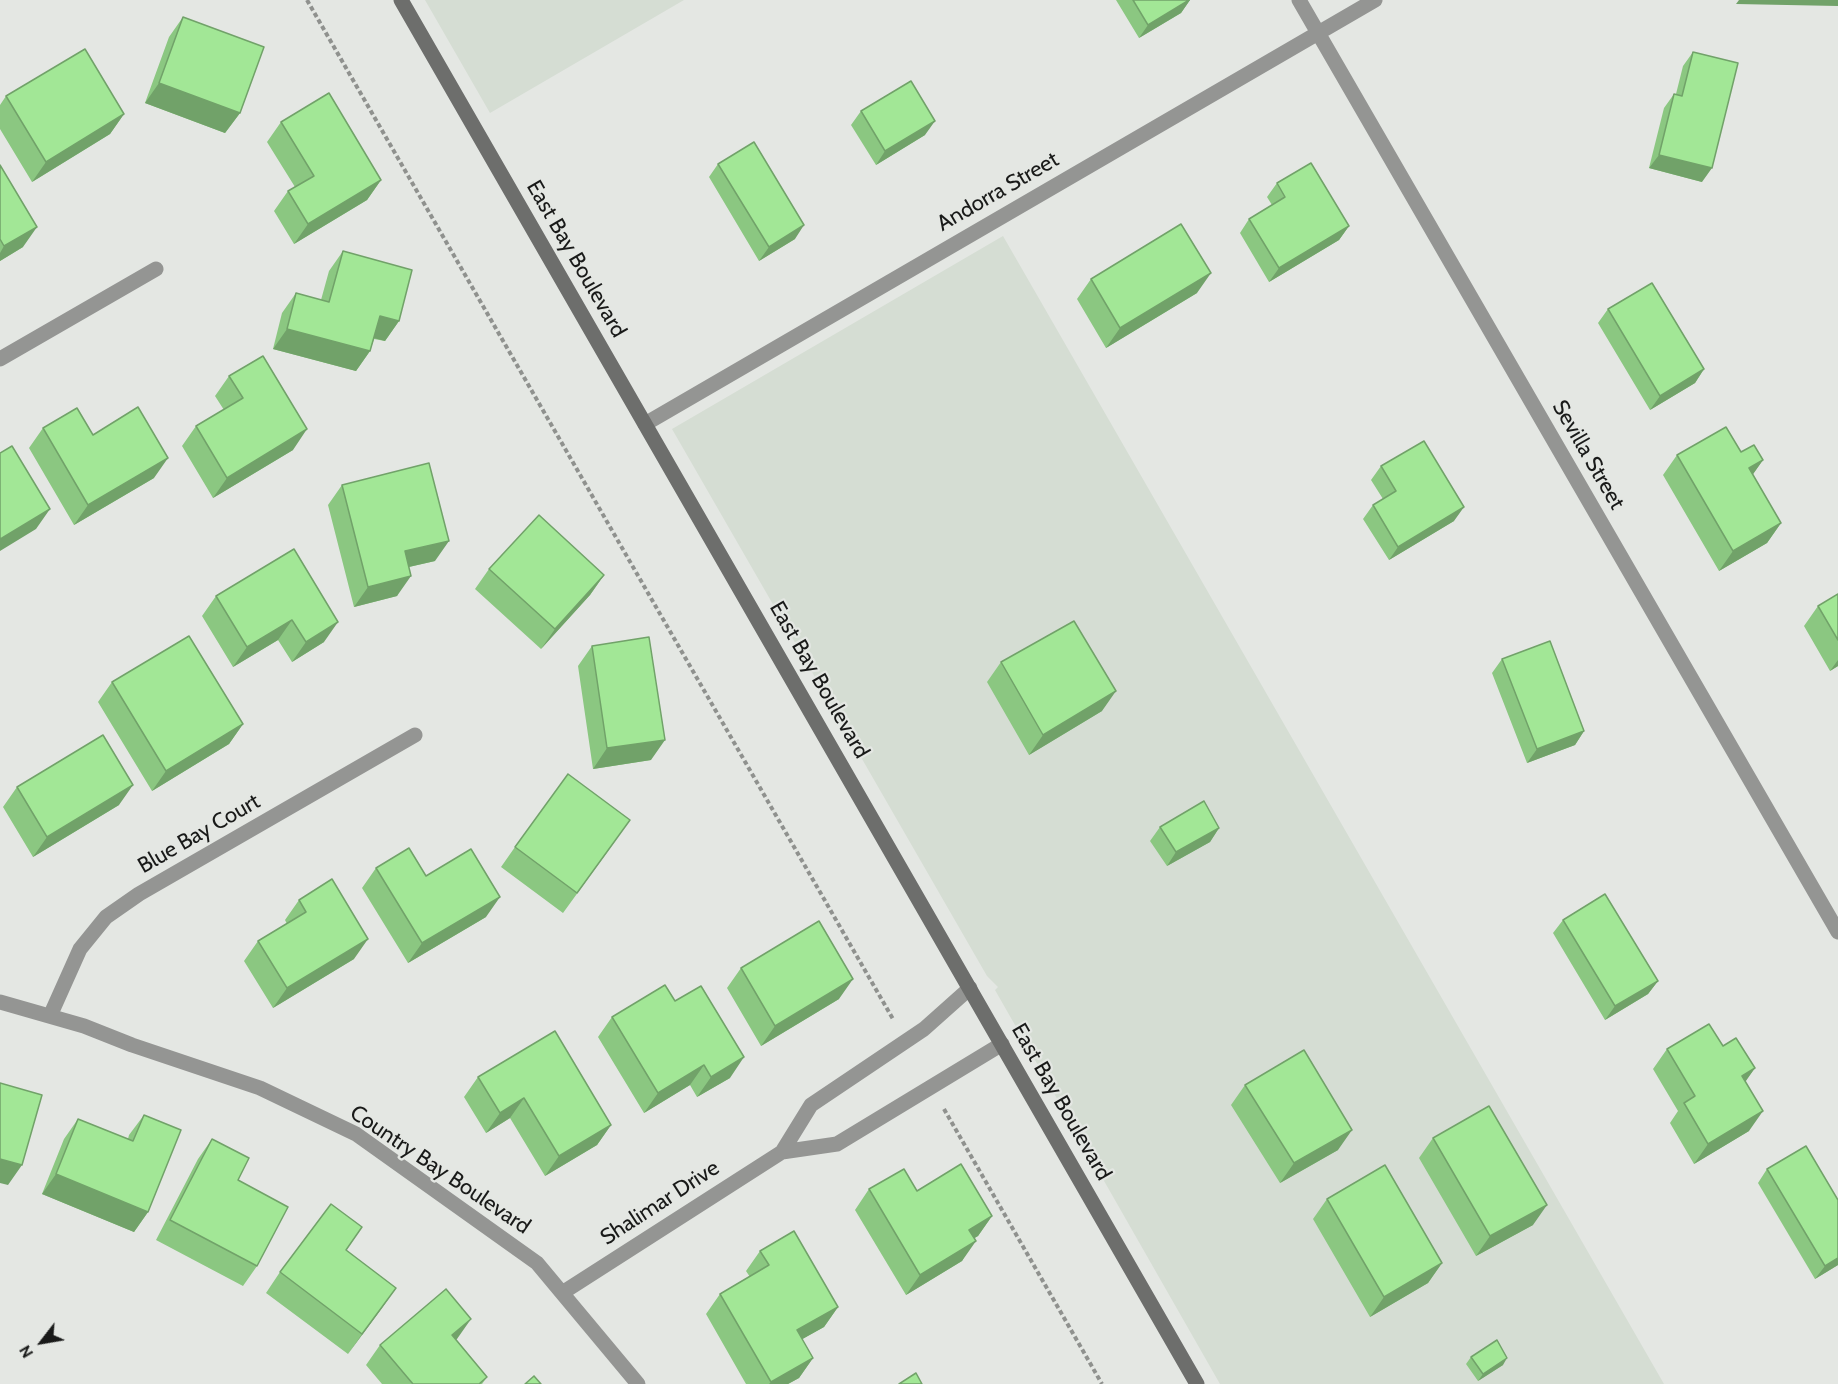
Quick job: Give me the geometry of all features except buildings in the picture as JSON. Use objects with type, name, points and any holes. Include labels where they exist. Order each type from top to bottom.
[{"type":"main road","name":"East Bay Boulevard","points":[[401,0],[1197,1384]]},
{"type":"street","name":"Sevilla Street","points":[[1299,0],[1838,932]]},
{"type":"street","name":"Andorra Street","points":[[645,423],[1374,0]]},
{"type":"street","points":[[0,359],[156,269]]},
{"type":"street","name":"Blue Bay Court","points":[[50,1016],[80,949],[106,917],[139,894],[415,735]]},
{"type":"street","name":"Shalimar Drive","points":[[782,1152],[811,1105],[924,1029],[970,988]]},
{"type":"street","name":"Country Bay Boulevard","points":[[0,1002],[84,1026],[132,1045],[260,1088],[356,1134],[537,1263],[638,1384]]},
{"type":"street","name":"Shalimar Drive","points":[[562,1293],[782,1152],[837,1144],[1002,1044]]},
{"type":"path","points":[[307,0],[906,1042]]},
{"type":"path","points":[[931,1086],[1102,1384]]},
{"type":"shaded area","points":[[425,0],[684,0],[490,113]]},
{"type":"shaded area","points":[[1003,236],[1664,1384],[1220,1384],[995,990],[998,987],[987,976],[672,429]]}]
